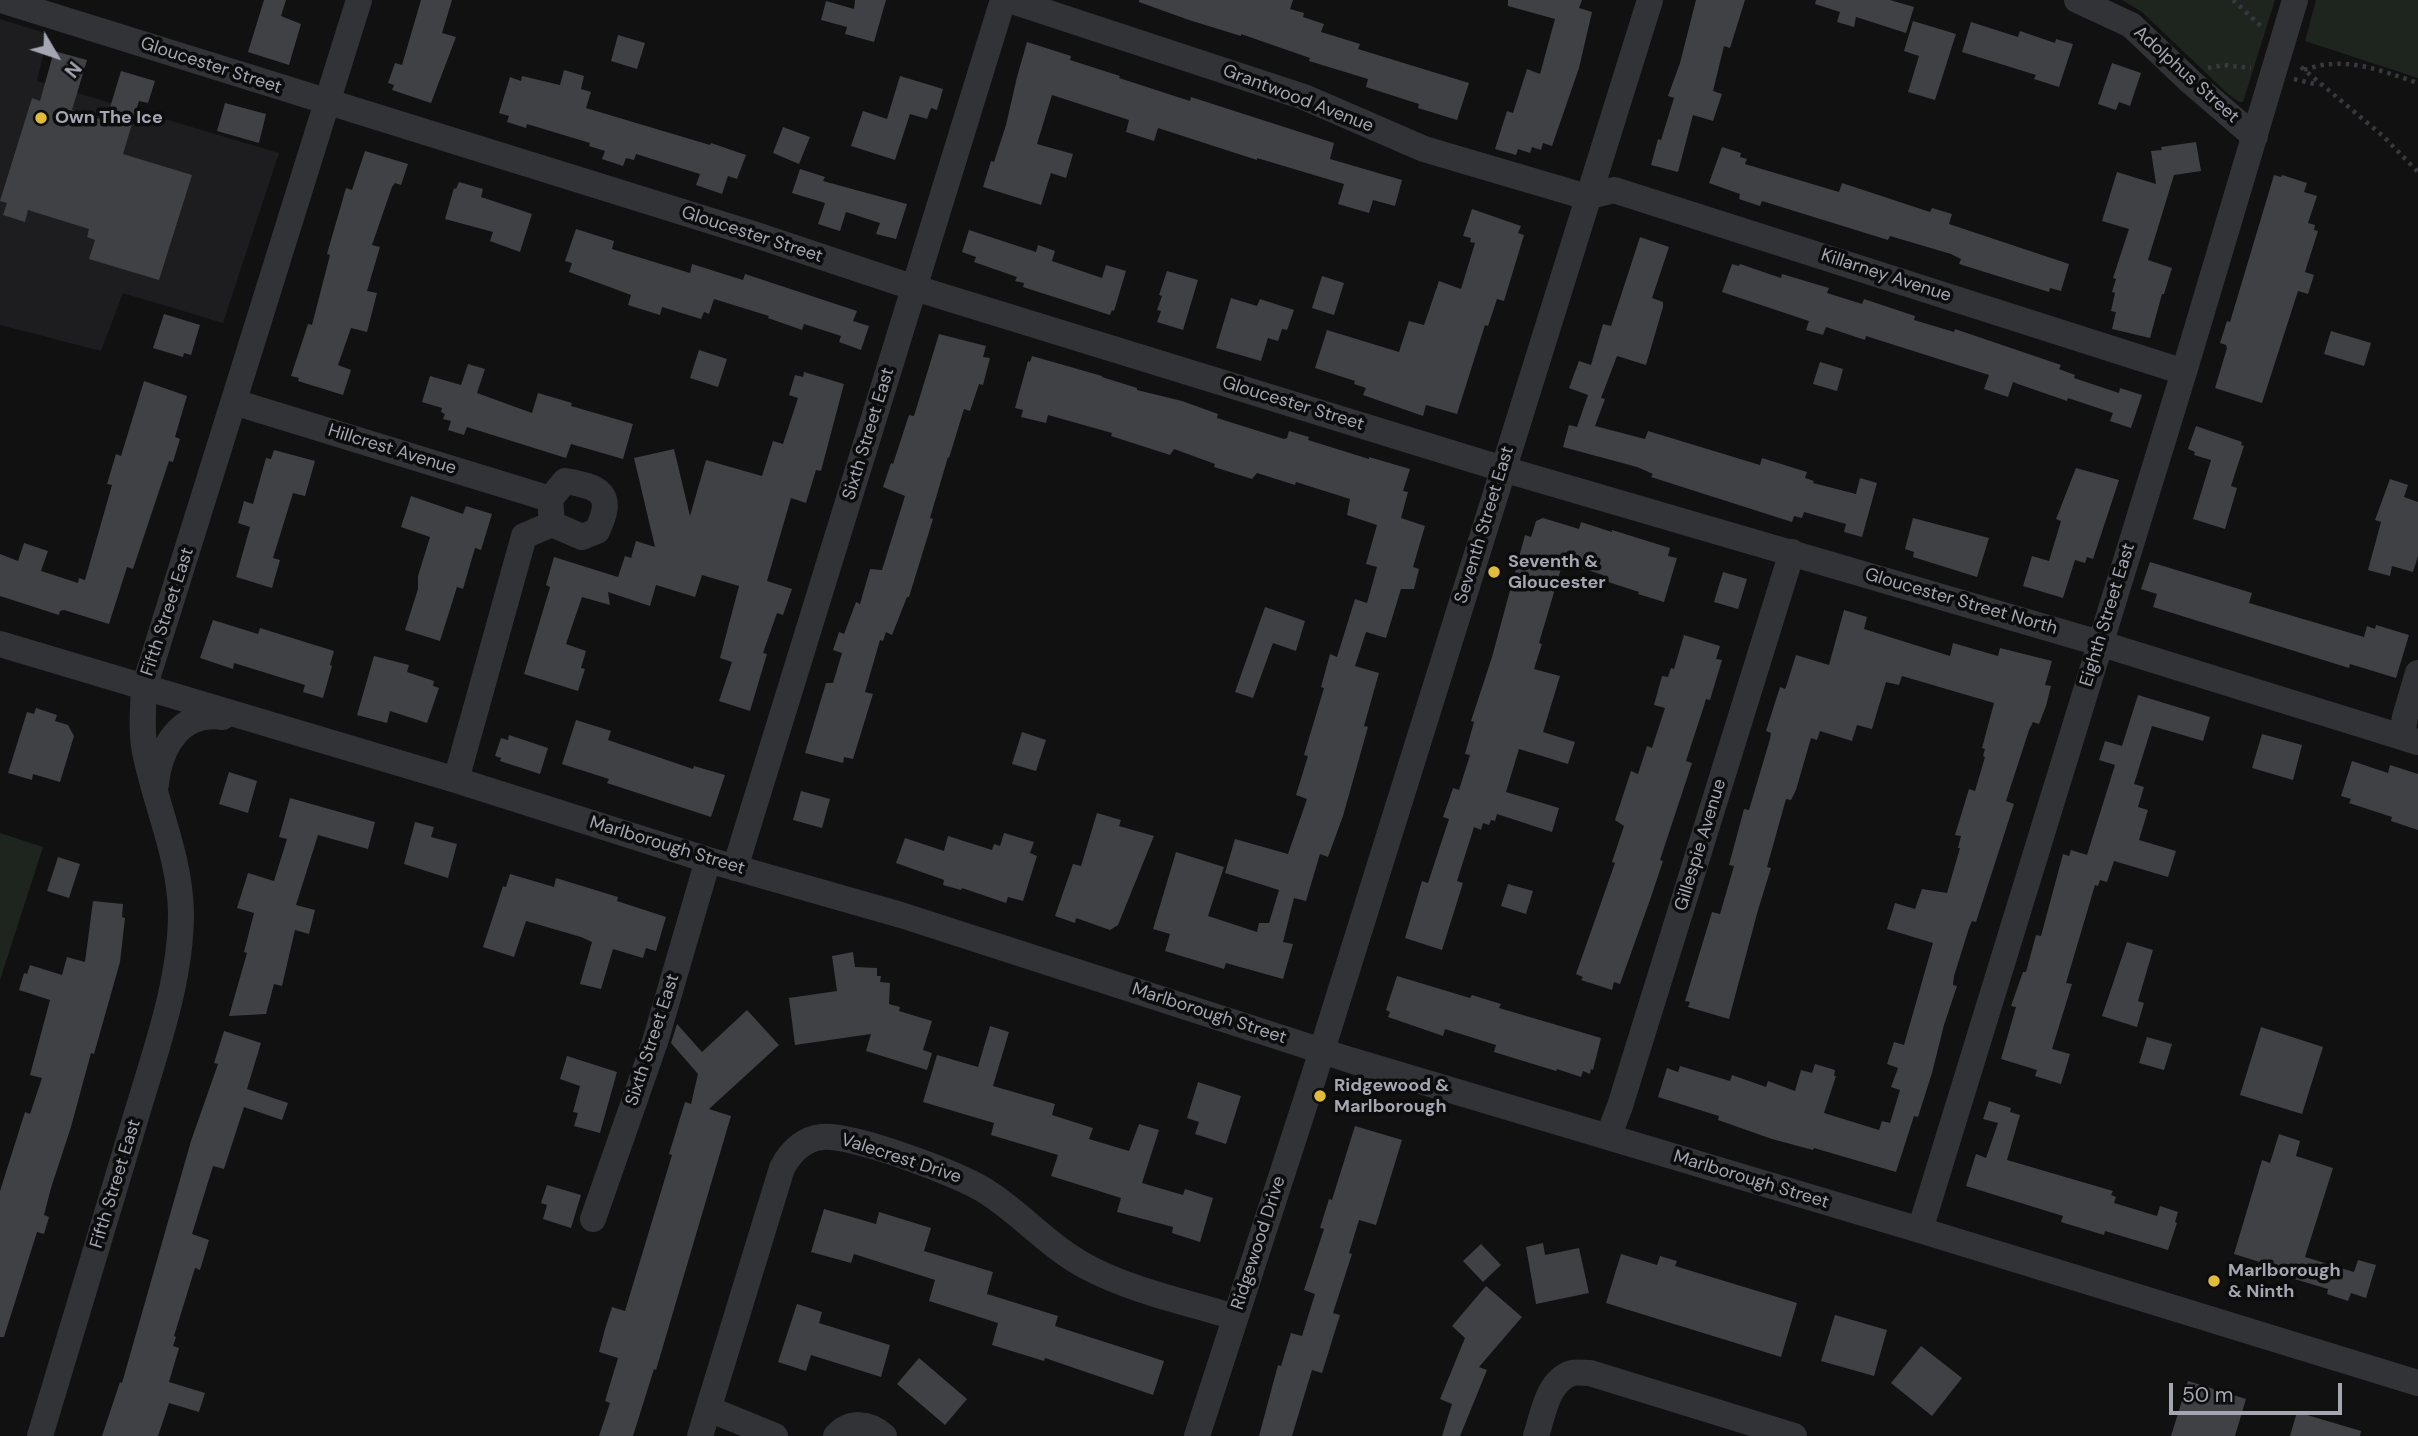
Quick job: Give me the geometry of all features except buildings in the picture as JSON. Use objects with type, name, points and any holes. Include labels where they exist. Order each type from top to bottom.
[{"type":"street","name":"Gloucester Street","points":[[1,0],[753,234],[915,288],[1503,469]]},
{"type":"street","name":"Fifth Street East","points":[[40,1436],[152,1061],[178,950],[181,913],[178,883],[145,751],[144,688],[359,0]]},
{"type":"street","name":"Sixth Street East","points":[[735,868],[1003,0]]},
{"type":"street","name":"Grantwood Avenue","points":[[1009,0],[1304,97],[1424,149],[1587,197]]},
{"type":"street","name":"Seventh Street East","points":[[1322,1051],[1650,0]]},
{"type":"street","name":"Adolphus Street","points":[[2077,0],[2131,25],[2255,137]]},
{"type":"street","name":"Eighth Street East","points":[[1920,1230],[2184,372],[2295,0]]},
{"type":"street","name":"Killarney Avenue","points":[[1587,197],[1614,190],[2184,372]]},
{"type":"street","name":"Hillcrest Avenue","points":[[234,402],[551,511],[524,536],[456,780]]},
{"type":"street","name":"Gloucester Street North","points":[[1503,469],[2099,643],[2410,740]]},
{"type":"street","name":"Gillespie Avenue","points":[[1608,1137],[1625,1093],[1792,552]]},
{"type":"street","name":"Marlborough Street","points":[[0,644],[456,780],[708,860],[901,915],[1322,1051],[2418,1383]]},
{"type":"street","points":[[2410,740],[2405,717],[2418,674]]},
{"type":"street","points":[[155,787],[164,750],[179,729],[191,720],[215,716],[256,722]]},
{"type":"street","name":"Sixth Street East","points":[[593,1219],[655,1042],[708,860]]},
{"type":"street","name":"Ridgewood Drive","points":[[1198,1436],[1234,1317],[1322,1051]]},
{"type":"street","name":"Valecrest Drive","points":[[700,1436],[782,1168],[793,1151],[808,1141],[821,1138],[839,1138],[960,1177],[1001,1201],[1053,1246],[1089,1268],[1112,1279],[1234,1317]]},
{"type":"street","points":[[1536,1436],[1556,1383],[1572,1373],[1590,1373],[1794,1436]]},
{"type":"street","points":[[709,1409],[775,1436]]},
{"type":"street","points":[[836,1436],[849,1426],[858,1424],[877,1430],[884,1436]]},
{"type":"path","points":[[2304,70],[2334,63],[2361,64],[2418,83]]},
{"type":"path","points":[[2320,85],[2383,136],[2418,172]]},
{"type":"shaded area","points":[[2122,0],[2275,0],[2243,102],[2227,93],[2142,12]]},
{"type":"shaded area","points":[[2316,0],[2418,0],[2418,78],[2305,41]]},
{"type":"shaded area","points":[[0,19],[48,34],[37,81],[279,153],[223,323],[123,293],[101,351],[0,325]]},
{"type":"shaded area","points":[[0,833],[43,847],[0,980]]},
{"type":"place","name":"Own The Ice","points":[[41,118]]},
{"type":"place","name":"Seventh & Gloucester","points":[[1494,572]]},
{"type":"place","name":"Ridgewood & Marlborough","points":[[1320,1096]]},
{"type":"place","name":"Marlborough & Ninth","points":[[2214,1281]]}]
